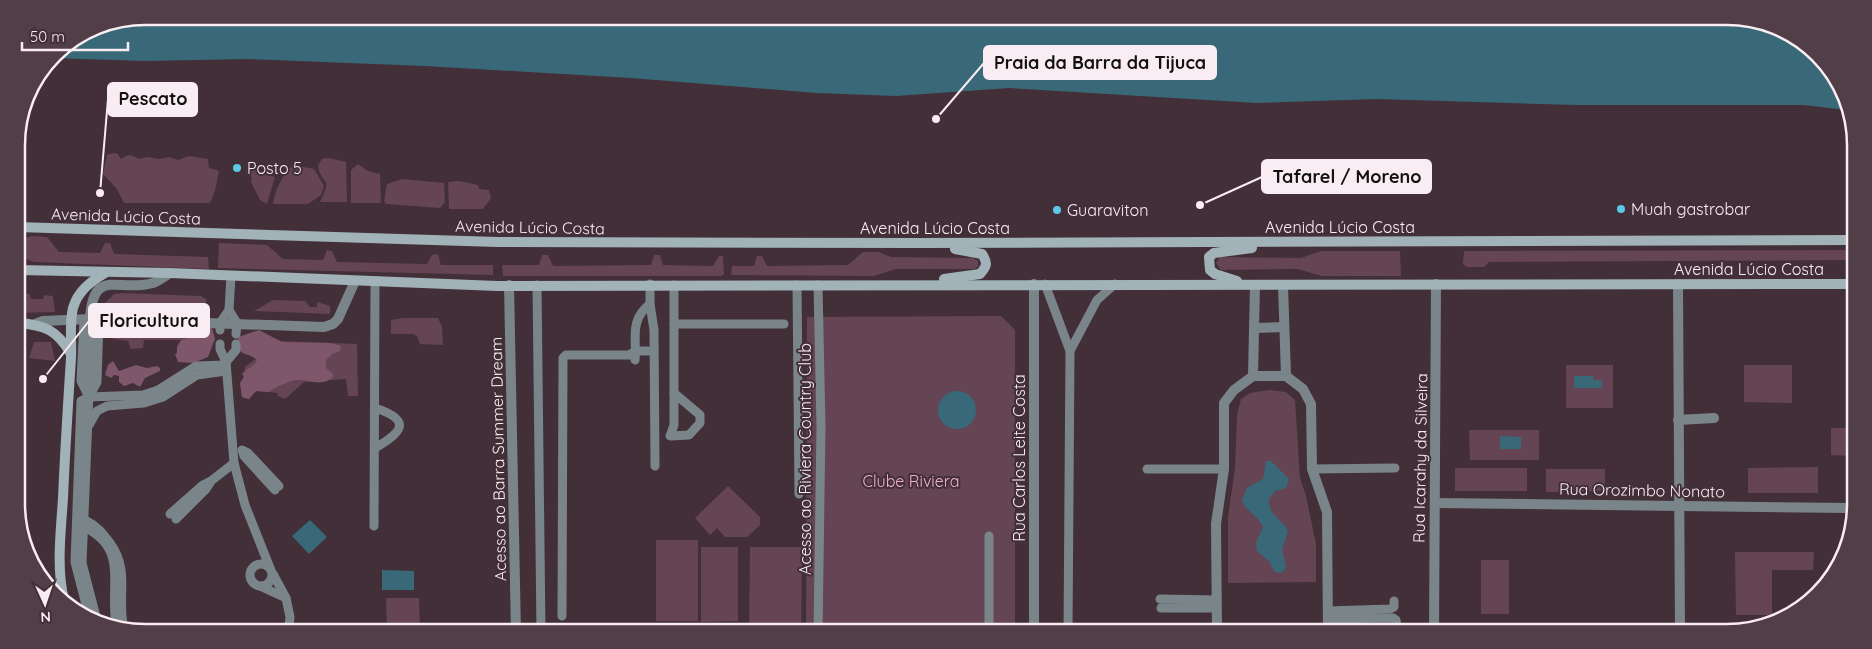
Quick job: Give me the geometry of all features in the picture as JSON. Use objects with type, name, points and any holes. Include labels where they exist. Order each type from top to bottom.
[{"type":"main road","name":"Avenida Lúcio Costa","points":[[25,227],[498,242],[918,244],[1847,240]]},
{"type":"main road","points":[[1251,285],[1216,274],[1210,270],[1209,257],[1214,253],[1298,242]]},
{"type":"main road","points":[[906,284],[980,274],[986,267],[986,261],[982,254],[918,244]]},
{"type":"main road","name":"Avenida Lúcio Costa","points":[[25,270],[170,273],[375,282],[509,285],[1847,284]]},
{"type":"main road","points":[[62,579],[61,532],[72,355],[71,320],[80,292],[90,282],[105,273]]},
{"type":"main road","points":[[25,323],[35,324],[60,336],[72,355]]},
{"type":"street","points":[[91,320],[93,295],[102,288],[110,285],[153,283],[170,273]]},
{"type":"street","points":[[35,324],[91,320],[220,326],[237,323],[329,326],[338,320],[355,281]]},
{"type":"street","name":"Rua Carlos Leite Costa","points":[[1034,284],[1034,624]]},
{"type":"street","name":"Rua Icarahy da Silveira","points":[[1434,624],[1436,284]]},
{"type":"street","points":[[1678,284],[1680,624]]},
{"type":"street","name":"Acesso ao Barra Summer Dream","points":[[509,285],[516,624]]},
{"type":"street","points":[[1251,285],[1255,328],[1253,376]]},
{"type":"street","points":[[1283,285],[1286,376]]},
{"type":"street","points":[[1255,328],[1284,327]]},
{"type":"street","points":[[1217,624],[1216,524],[1224,469],[1224,403],[1234,390],[1253,376],[1286,376],[1303,389],[1311,404],[1312,470],[1327,512],[1328,624]]},
{"type":"street","points":[[1678,420],[1714,418]]},
{"type":"street","name":"Rua Orozimbo Nonato","points":[[1435,503],[1847,508]]},
{"type":"lane","points":[[220,326],[229,310],[231,276]]},
{"type":"lane","points":[[374,526],[375,282]]},
{"type":"lane","points":[[650,284],[650,304],[653,318],[656,466]]},
{"type":"lane","points":[[1045,284],[1070,351],[1068,624]]},
{"type":"lane","points":[[1070,351],[1097,300],[1115,284]]},
{"type":"lane","points":[[537,285],[541,624]]},
{"type":"lane","points":[[674,285],[674,324],[674,393],[674,425],[670,436],[689,435],[700,423],[700,415],[674,393]]},
{"type":"lane","points":[[798,285],[800,494]]},
{"type":"lane","name":"Acesso ao Riviera Country Club","points":[[818,285],[821,427],[818,624]]},
{"type":"lane","points":[[636,356],[634,331],[645,308],[650,304]]},
{"type":"lane","points":[[229,310],[237,323],[236,334]]},
{"type":"lane","points":[[89,398],[97,382],[91,320]]},
{"type":"lane","points":[[91,320],[82,381],[89,398],[82,563],[95,613]]},
{"type":"lane","points":[[674,324],[784,324]]},
{"type":"lane","points":[[220,344],[220,350],[226,366],[234,463],[245,505],[262,543],[271,571],[286,598],[290,617],[288,624]]},
{"type":"lane","points":[[88,427],[97,411],[107,406],[144,403],[163,397],[197,375],[226,366],[236,350],[236,344]]},
{"type":"lane","points":[[562,616],[563,358],[566,354],[636,356],[654,351]]},
{"type":"lane","points":[[87,609],[76,562],[81,401],[89,398],[143,395],[158,390],[196,366],[226,366]]},
{"type":"lane","points":[[375,408],[397,418],[399,428],[395,436],[375,448]]},
{"type":"lane","points":[[231,437],[242,450],[248,453],[277,488]]},
{"type":"lane","points":[[173,516],[234,463]]},
{"type":"lane","points":[[1312,470],[1395,468]]},
{"type":"lane","points":[[1147,469],[1224,469]]},
{"type":"lane","points":[[84,523],[96,533],[112,556],[116,572],[117,621]]},
{"type":"lane","points":[[84,523],[98,527],[118,554],[122,572],[124,622]]},
{"type":"lane","points":[[989,536],[989,624]]},
{"type":"lane","points":[[262,543],[251,578],[255,585],[286,598]]},
{"type":"lane","points":[[253,568],[260,564],[271,571]]},
{"type":"lane","points":[[262,587],[269,584],[271,571]]},
{"type":"lane","points":[[1328,615],[1390,609],[1394,607],[1394,601]]},
{"type":"lane","points":[[1160,603],[1217,604]]},
{"type":"lane","points":[[1328,615],[1393,618],[1396,620],[1396,624]]},
{"type":"green space","points":[[118,154],[121,159],[130,155],[139,159],[169,157],[178,160],[189,156],[208,159],[209,168],[219,171],[215,191],[210,203],[124,203],[117,189],[103,174],[107,155]]},
{"type":"green space","points":[[329,158],[346,162],[347,202],[320,202],[326,184],[318,165],[322,159]]},
{"type":"green space","points":[[358,164],[368,171],[380,174],[381,203],[351,203],[351,170]]},
{"type":"green space","points":[[294,165],[314,169],[324,186],[321,195],[308,204],[273,204],[280,182]]},
{"type":"green space","points":[[254,167],[263,174],[275,177],[267,204],[260,200],[251,182],[252,179],[248,171]]},
{"type":"green space","points":[[402,179],[444,183],[445,202],[440,208],[386,204],[384,201],[387,184]]},
{"type":"green space","points":[[459,181],[478,185],[479,189],[489,190],[491,198],[483,209],[449,209],[448,182]]},
{"type":"green space","points":[[32,236],[47,237],[59,252],[100,253],[105,243],[110,243],[114,254],[208,257],[209,269],[34,262],[25,259],[25,238]]},
{"type":"green space","points":[[219,243],[267,245],[283,259],[323,260],[327,250],[332,251],[337,262],[427,264],[432,255],[438,254],[441,265],[493,265],[493,275],[218,268]]},
{"type":"green space","points":[[1847,250],[1847,260],[1489,262],[1484,267],[1467,267],[1463,264],[1464,251]]},
{"type":"green space","points":[[1321,251],[1400,251],[1401,276],[1322,276],[1298,269],[1221,270],[1216,263],[1220,257],[1301,258]]},
{"type":"green space","points":[[863,252],[878,252],[891,257],[973,258],[978,261],[978,267],[974,269],[896,269],[874,276],[731,275],[732,266],[754,266],[757,256],[762,256],[767,266],[848,265]]},
{"type":"green space","points":[[542,255],[548,255],[553,266],[651,265],[654,255],[660,255],[663,265],[713,266],[719,256],[723,256],[724,274],[721,276],[503,276],[502,265],[539,265]]},
{"type":"green space","points":[[25,294],[30,294],[31,299],[43,299],[44,295],[53,296],[55,312],[25,313]]},
{"type":"green space","points":[[114,294],[201,296],[206,299],[207,309],[103,305]]},
{"type":"green space","points":[[273,300],[305,301],[310,307],[317,307],[317,302],[330,306],[330,314],[254,311]]},
{"type":"green space","name":"Clube Riviera","points":[[1001,316],[1015,330],[1015,624],[806,624],[807,317]]},
{"type":"green space","points":[[402,318],[438,318],[442,327],[443,345],[420,344],[417,336],[412,334],[391,334],[391,320]]},
{"type":"green space","points":[[117,331],[189,335],[181,340],[144,340],[143,348],[131,349],[128,341],[113,339],[112,334]]},
{"type":"green space","points":[[279,341],[357,344],[358,396],[348,396],[346,379],[304,382],[285,399],[277,396],[278,393],[256,391],[249,399],[242,397],[240,383],[243,381],[245,367]]},
{"type":"green space","points":[[34,342],[51,342],[55,361],[29,358]]},
{"type":"green space","points":[[1566,365],[1613,365],[1613,408],[1566,408]]},
{"type":"green space","points":[[1744,365],[1792,365],[1792,403],[1744,402]]},
{"type":"green space","points":[[1269,390],[1286,392],[1295,400],[1300,478],[1306,496],[1316,544],[1316,582],[1228,583],[1228,517],[1235,468],[1237,414],[1241,399],[1250,393]]},
{"type":"green space","points":[[1831,428],[1847,428],[1847,456],[1831,455]]},
{"type":"green space","points":[[1469,430],[1539,430],[1539,460],[1470,460]]},
{"type":"green space","points":[[1818,467],[1818,493],[1748,493],[1748,468]]},
{"type":"green space","points":[[1455,468],[1527,468],[1527,491],[1455,491]]},
{"type":"green space","points":[[1546,469],[1605,469],[1605,491],[1546,492]]},
{"type":"green space","points":[[728,486],[760,517],[760,525],[747,537],[725,537],[717,528],[710,535],[695,518]]},
{"type":"green space","points":[[656,540],[698,540],[698,621],[656,621]]},
{"type":"green space","points":[[701,547],[738,547],[738,621],[701,622]]},
{"type":"green space","points":[[750,547],[802,547],[801,624],[749,624]]},
{"type":"green space","points":[[1735,552],[1814,552],[1813,570],[1772,570],[1772,615],[1736,615]]},
{"type":"green space","points":[[1481,560],[1509,560],[1509,614],[1481,614]]},
{"type":"green space","points":[[386,598],[419,598],[420,624],[387,624]]},
{"type":"shaded area","points":[[194,326],[212,327],[215,339],[208,357],[193,363],[178,362],[175,354],[177,353],[177,347],[181,340],[187,338]]},
{"type":"shaded area","points":[[259,330],[282,342],[330,343],[341,346],[340,351],[332,354],[326,360],[326,368],[333,374],[333,377],[325,382],[295,380],[269,392],[256,391],[249,399],[242,397],[240,383],[244,377],[242,374],[257,360],[241,351],[238,337]]},
{"type":"shaded area","points":[[113,361],[119,371],[136,365],[147,368],[157,366],[160,368],[160,371],[145,378],[140,387],[133,383],[124,386],[119,382],[119,376],[114,375],[111,378],[105,375],[108,365]]},
{"type":"water","points":[[145,25],[1727,25],[1743,26],[1773,34],[1800,50],[1812,60],[1827,78],[1842,110],[1804,105],[1577,105],[1377,99],[1257,103],[1009,88],[896,96],[817,93],[631,78],[425,66],[249,59],[145,61],[62,58],[78,45],[106,31],[121,27]]},
{"type":"water","points":[[1574,376],[1593,376],[1593,380],[1602,380],[1602,388],[1574,388]]},
{"type":"water","points":[[957,391],[970,397],[976,410],[970,423],[957,429],[944,423],[938,410],[944,397]]},
{"type":"water","points":[[1500,436],[1521,437],[1521,449],[1500,449]]},
{"type":"water","points":[[1266,461],[1271,461],[1289,479],[1286,488],[1275,491],[1269,499],[1269,505],[1273,513],[1288,531],[1282,549],[1286,568],[1281,573],[1274,571],[1269,561],[1257,551],[1256,543],[1263,527],[1258,519],[1246,508],[1242,500],[1247,488],[1263,479]]},
{"type":"water","points":[[310,520],[327,537],[309,554],[292,536]]},
{"type":"water","points":[[382,570],[414,571],[414,590],[382,590]]},
{"type":"place","name":"Praia da Barra da Tijuca","points":[[936,119]]},
{"type":"place","name":"Posto 5","points":[[237,168]]},
{"type":"place","name":"Pescato","points":[[100,193]]},
{"type":"place","name":"Tafarel / Moreno","points":[[1200,205]]},
{"type":"place","name":"Muah gastrobar","points":[[1621,209]]},
{"type":"place","name":"Guaraviton","points":[[1057,210]]},
{"type":"place","name":"Floricultura","points":[[43,379]]}]
